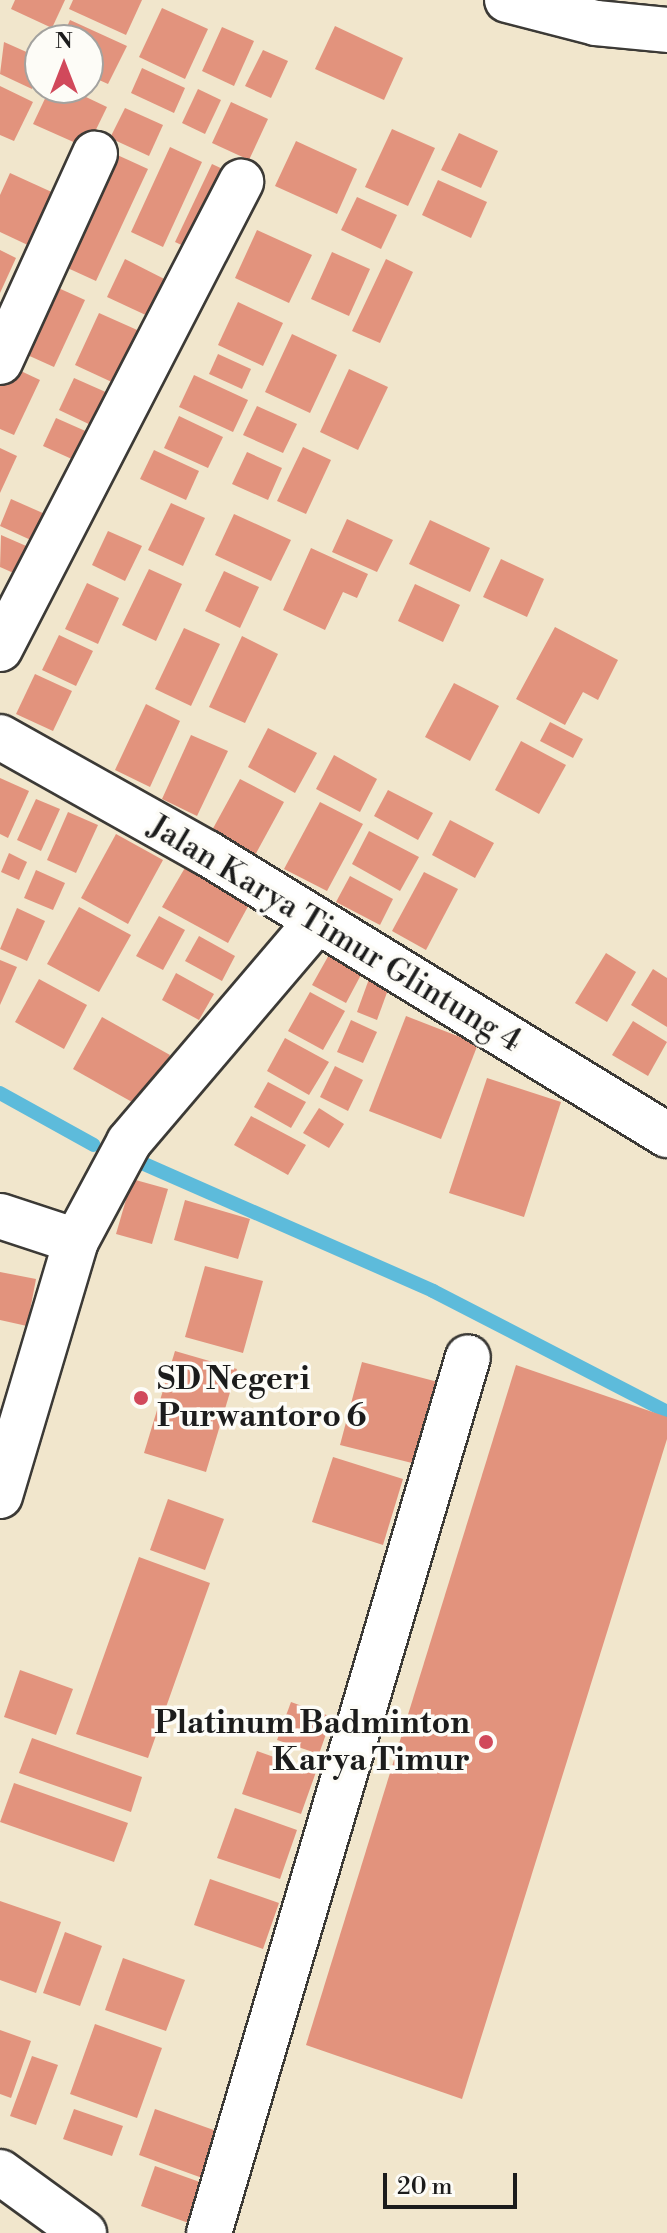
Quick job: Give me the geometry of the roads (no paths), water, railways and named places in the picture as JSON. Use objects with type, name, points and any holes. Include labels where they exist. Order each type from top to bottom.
[{"type":"street","points":[[507,0],[596,23],[667,30]]},
{"type":"street","points":[[0,362],[95,154]]},
{"type":"street","points":[[0,649],[241,182]]},
{"type":"street","name":"Jalan Karya Timur Glintung 4","points":[[0,737],[317,921],[667,1135]]},
{"type":"street","points":[[0,1496],[76,1241],[129,1142],[317,921]]},
{"type":"street","points":[[0,1216],[76,1241]]},
{"type":"street","points":[[209,2233],[468,1357]]},
{"type":"street","points":[[0,2172],[84,2233]]},
{"type":"waterway","points":[[0,1093],[94,1145]]},
{"type":"waterway","points":[[142,1163],[433,1291],[667,1412]]},
{"type":"place","name":"SD Negeri Purwantoro 6","points":[[141,1398]]},
{"type":"place","name":"Platinum Badminton Karya Timur","points":[[486,1742]]}]
